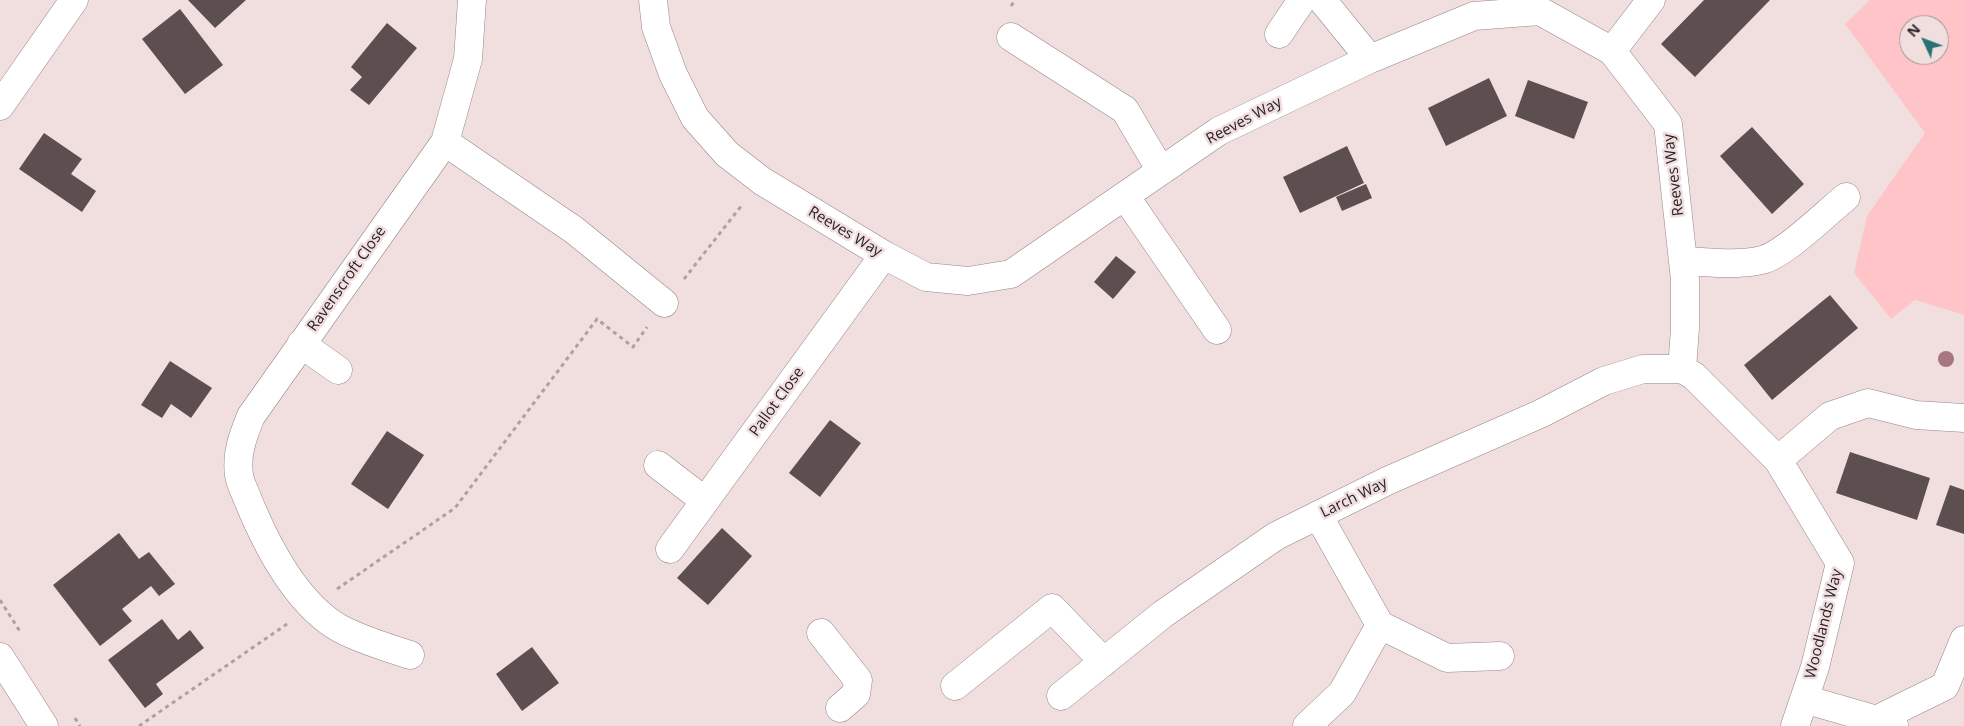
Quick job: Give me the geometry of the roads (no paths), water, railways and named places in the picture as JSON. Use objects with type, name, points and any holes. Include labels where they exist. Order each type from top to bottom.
[{"type":"street","points":[[0,106],[74,0]]},
{"type":"street","name":"Ravenscroft Close","points":[[410,655],[371,642],[338,628],[313,606],[286,575],[264,536],[238,476],[239,447],[251,416],[445,142],[468,59],[472,0]]},
{"type":"street","name":"Reeves Way","points":[[653,0],[658,34],[673,74],[695,118],[727,154],[762,181],[884,255],[926,277],[968,281],[1011,274],[1219,131],[1370,59],[1474,16],[1540,11],[1612,52],[1668,124],[1684,261],[1686,328],[1682,369]]},
{"type":"street","points":[[1279,34],[1302,0]]},
{"type":"street","points":[[1322,0],[1370,59]]},
{"type":"street","points":[[1612,52],[1652,0]]},
{"type":"street","points":[[1011,37],[1125,110],[1161,171]]},
{"type":"street","points":[[445,142],[574,230],[664,303]]},
{"type":"street","points":[[1125,196],[1217,330]]},
{"type":"street","points":[[1684,261],[1745,263],[1763,260],[1777,253],[1846,197]]},
{"type":"street","name":"Pallot Close","points":[[670,549],[884,255]]},
{"type":"street","points":[[301,344],[338,370]]},
{"type":"street","name":"Larch Way","points":[[1061,696],[1163,614],[1268,542],[1318,515],[1387,481],[1540,414],[1604,381],[1643,369],[1682,369]]},
{"type":"street","name":"Woodlands Way","points":[[1682,369],[1694,376],[1778,460],[1840,563],[1815,667],[1795,726]]},
{"type":"street","points":[[1778,460],[1830,416],[1868,403],[1916,415],[1964,418]]},
{"type":"street","points":[[658,465],[706,500]]},
{"type":"street","points":[[1318,515],[1380,625],[1447,658],[1500,656]]},
{"type":"street","points":[[955,686],[1052,608],[1104,662]]},
{"type":"street","points":[[1308,726],[1342,693],[1380,625]]},
{"type":"street","points":[[820,633],[858,680],[856,694],[830,718]]},
{"type":"street","points":[[1804,698],[1883,724],[1945,686],[1964,640]]},
{"type":"street","points":[[0,658],[44,726]]}]
